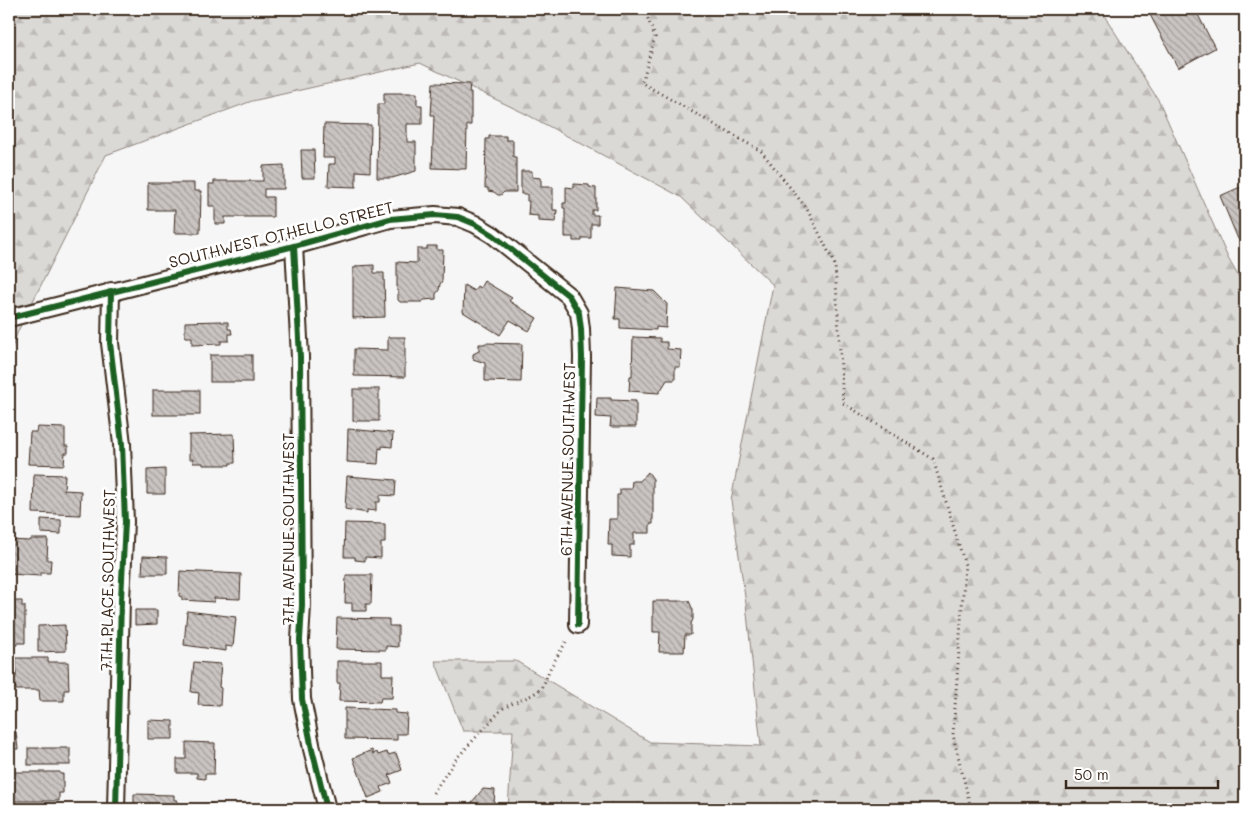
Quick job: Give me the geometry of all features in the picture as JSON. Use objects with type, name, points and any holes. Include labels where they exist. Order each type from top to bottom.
[{"type":"street","name":"SOUTHWEST OTHELLO STREET","points":[[9,318],[294,246],[390,219],[435,215],[458,217],[475,224],[493,235],[569,296]]},
{"type":"street","name":"7TH AVENUE SOUTHWEST","points":[[294,246],[300,356],[302,604],[300,640],[302,699],[327,809]]},
{"type":"street","name":"7TH PLACE SOUTHWEST","points":[[110,291],[110,343],[122,444],[125,522],[121,600],[116,809]]},
{"type":"street","name":"6TH AVENUE SOUTHWEST","points":[[569,296],[579,313],[582,329],[574,630]]},
{"type":"path","points":[[644,9],[655,37],[642,83],[761,151],[807,209],[834,265],[843,403],[933,460],[965,565],[953,735],[971,809]]},
{"type":"path","points":[[433,793],[456,759],[502,709],[539,690],[545,683],[550,669],[574,630]]},
{"type":"green space","points":[[9,9],[1100,9],[1159,101],[1228,258],[1245,288],[1245,809],[508,809],[513,731],[463,731],[435,661],[516,661],[650,742],[761,746],[746,604],[731,500],[773,285],[681,197],[524,113],[420,63],[252,101],[106,155],[18,331],[9,356]]},
{"type":"building","points":[[1147,9],[1195,9],[1215,48],[1178,68]]},
{"type":"building","points":[[433,83],[470,84],[471,125],[467,125],[466,169],[432,168],[434,115],[431,115]]},
{"type":"building","points":[[384,93],[417,93],[417,105],[422,105],[422,124],[407,124],[407,142],[416,142],[416,171],[392,178],[377,178],[378,104],[384,104]]},
{"type":"building","points":[[324,124],[371,125],[370,172],[356,171],[356,187],[328,186],[329,164],[335,164],[335,158],[323,158]]},
{"type":"building","points":[[489,136],[506,136],[506,140],[513,140],[513,157],[516,157],[516,192],[504,192],[498,195],[485,188],[486,139],[489,139]]},
{"type":"building","points":[[301,150],[314,150],[315,178],[302,178]]},
{"type":"building","points":[[284,165],[284,189],[264,189],[264,197],[273,197],[273,217],[225,217],[225,224],[215,224],[215,206],[209,206],[209,184],[214,184],[214,181],[263,181],[263,166]]},
{"type":"building","points":[[521,171],[532,171],[532,177],[541,178],[541,187],[553,187],[553,210],[557,210],[556,222],[538,221],[538,216],[528,215],[529,201],[527,201],[527,194],[521,194]]},
{"type":"building","points":[[148,183],[194,183],[194,191],[201,191],[200,233],[174,233],[175,210],[148,210]]},
{"type":"building","points":[[574,184],[589,185],[589,187],[596,188],[596,210],[592,210],[592,215],[598,215],[598,224],[591,224],[591,238],[582,238],[582,241],[573,241],[573,237],[565,237],[565,208],[563,208],[563,203],[566,203],[566,187],[574,188]]},
{"type":"building","points":[[1245,185],[1245,236],[1238,239],[1220,196]]},
{"type":"building","points":[[427,246],[437,246],[437,250],[443,250],[442,281],[436,294],[436,299],[424,300],[422,302],[400,302],[397,291],[397,262],[417,263],[417,249],[427,249]]},
{"type":"building","points":[[374,265],[374,273],[384,273],[385,317],[353,318],[353,268],[356,268],[356,266]]},
{"type":"building","points":[[484,281],[512,298],[509,301],[537,318],[529,331],[510,320],[500,335],[463,312],[464,285],[474,291],[477,286],[480,288]]},
{"type":"building","points":[[617,288],[654,291],[667,304],[666,328],[656,327],[656,330],[620,328],[620,319],[615,319]]},
{"type":"building","points":[[185,322],[228,322],[228,329],[231,329],[232,334],[229,334],[229,341],[221,341],[221,344],[192,345],[192,337],[185,337]]},
{"type":"building","points":[[388,337],[405,337],[405,377],[354,376],[354,349],[388,350]]},
{"type":"building","points":[[633,337],[660,338],[660,342],[667,342],[667,349],[681,350],[680,367],[675,367],[675,380],[667,380],[659,393],[629,391],[630,376],[632,376]]},
{"type":"building","points":[[479,344],[522,344],[521,382],[485,381],[485,363],[473,359],[473,354],[479,351]]},
{"type":"building","points":[[210,355],[252,355],[252,382],[210,382]]},
{"type":"building","points":[[353,389],[379,389],[379,421],[353,421]]},
{"type":"building","points":[[153,390],[200,390],[200,415],[153,415]]},
{"type":"building","points":[[597,398],[636,401],[636,427],[610,427],[611,418],[596,417]]},
{"type":"building","points":[[37,427],[65,428],[65,446],[68,446],[68,453],[65,453],[64,465],[28,464],[30,432],[36,432]]},
{"type":"building","points":[[348,429],[393,433],[392,447],[382,446],[382,449],[379,448],[378,464],[347,462]]},
{"type":"building","points":[[234,434],[235,463],[230,463],[230,465],[203,465],[203,463],[193,463],[193,459],[189,459],[189,435]]},
{"type":"building","points":[[165,469],[165,494],[147,494],[147,470]]},
{"type":"building","points":[[648,472],[653,479],[653,524],[650,524],[650,533],[634,533],[634,545],[630,545],[630,557],[612,556],[612,545],[608,545],[609,519],[617,519],[617,495],[620,495],[620,489],[631,489],[632,481],[640,481]]},
{"type":"building","points":[[34,474],[65,475],[64,490],[81,491],[80,515],[33,513]]},
{"type":"building","points":[[347,476],[396,480],[395,496],[380,495],[380,502],[376,502],[376,511],[367,510],[367,513],[345,509]]},
{"type":"building","points":[[41,519],[61,520],[61,534],[41,533]]},
{"type":"building","points":[[345,523],[385,524],[385,543],[381,543],[381,558],[365,557],[365,561],[355,560],[355,557],[344,557]]},
{"type":"building","points":[[31,539],[48,539],[47,560],[51,560],[50,573],[40,573],[40,576],[9,574],[9,540],[30,541]]},
{"type":"building","points":[[143,556],[167,557],[167,574],[142,574]]},
{"type":"building","points":[[180,571],[241,574],[240,599],[214,598],[214,602],[182,600],[182,597],[179,596]]},
{"type":"building","points":[[346,575],[372,575],[371,604],[366,604],[366,611],[352,611],[352,603],[345,603]]},
{"type":"building","points":[[9,601],[22,601],[22,606],[25,606],[25,643],[9,645]]},
{"type":"building","points":[[653,601],[689,601],[693,610],[693,619],[691,635],[685,635],[684,652],[659,652],[660,632],[653,632]]},
{"type":"building","points":[[135,610],[157,610],[157,624],[135,625]]},
{"type":"building","points":[[187,611],[236,617],[233,647],[226,646],[226,651],[184,645]]},
{"type":"building","points":[[337,618],[389,619],[389,626],[398,626],[398,647],[386,646],[386,650],[336,649]]},
{"type":"building","points":[[65,625],[66,651],[38,652],[38,626]]},
{"type":"building","points":[[16,658],[48,658],[48,662],[68,662],[69,690],[64,690],[64,701],[40,701],[39,690],[16,690],[16,687],[11,687],[11,677],[16,677]]},
{"type":"building","points":[[337,661],[382,661],[382,675],[393,675],[392,698],[381,698],[380,702],[339,701],[340,683],[337,683]]},
{"type":"building","points":[[194,662],[221,664],[220,706],[198,705],[199,693],[191,692]]},
{"type":"building","points":[[345,708],[395,710],[395,713],[407,714],[406,734],[397,734],[397,740],[345,739]]},
{"type":"building","points":[[9,716],[13,716],[13,733],[16,732],[18,749],[9,749]]},
{"type":"building","points":[[148,720],[173,721],[173,739],[148,739]]},
{"type":"building","points":[[186,742],[215,743],[214,774],[205,774],[205,779],[197,778],[197,773],[177,773],[177,759],[186,759]]},
{"type":"building","points":[[28,748],[70,748],[70,765],[28,765]]},
{"type":"building","points":[[372,750],[373,754],[377,752],[378,755],[387,752],[388,755],[396,753],[402,770],[389,775],[392,783],[381,787],[383,792],[368,798],[353,758]]},
{"type":"building","points":[[13,772],[60,772],[60,774],[63,774],[63,793],[59,793],[59,801],[13,801]]},
{"type":"building","points":[[483,789],[495,790],[494,804],[488,809],[466,809]]},
{"type":"building","points":[[134,794],[174,795],[174,800],[177,800],[177,809],[134,809]]},
{"type":"building","points":[[202,804],[213,804],[213,809],[202,809]]},
{"type":"cycle path","points":[[9,318],[294,246],[390,219],[435,215],[458,217],[475,224],[493,235],[569,296],[579,313],[582,357],[578,625]]},
{"type":"cycle path","points":[[294,246],[300,357],[302,605],[300,640],[302,699],[327,809]]},
{"type":"cycle path","points":[[111,291],[110,343],[122,444],[125,522],[121,599],[116,809]]}]
